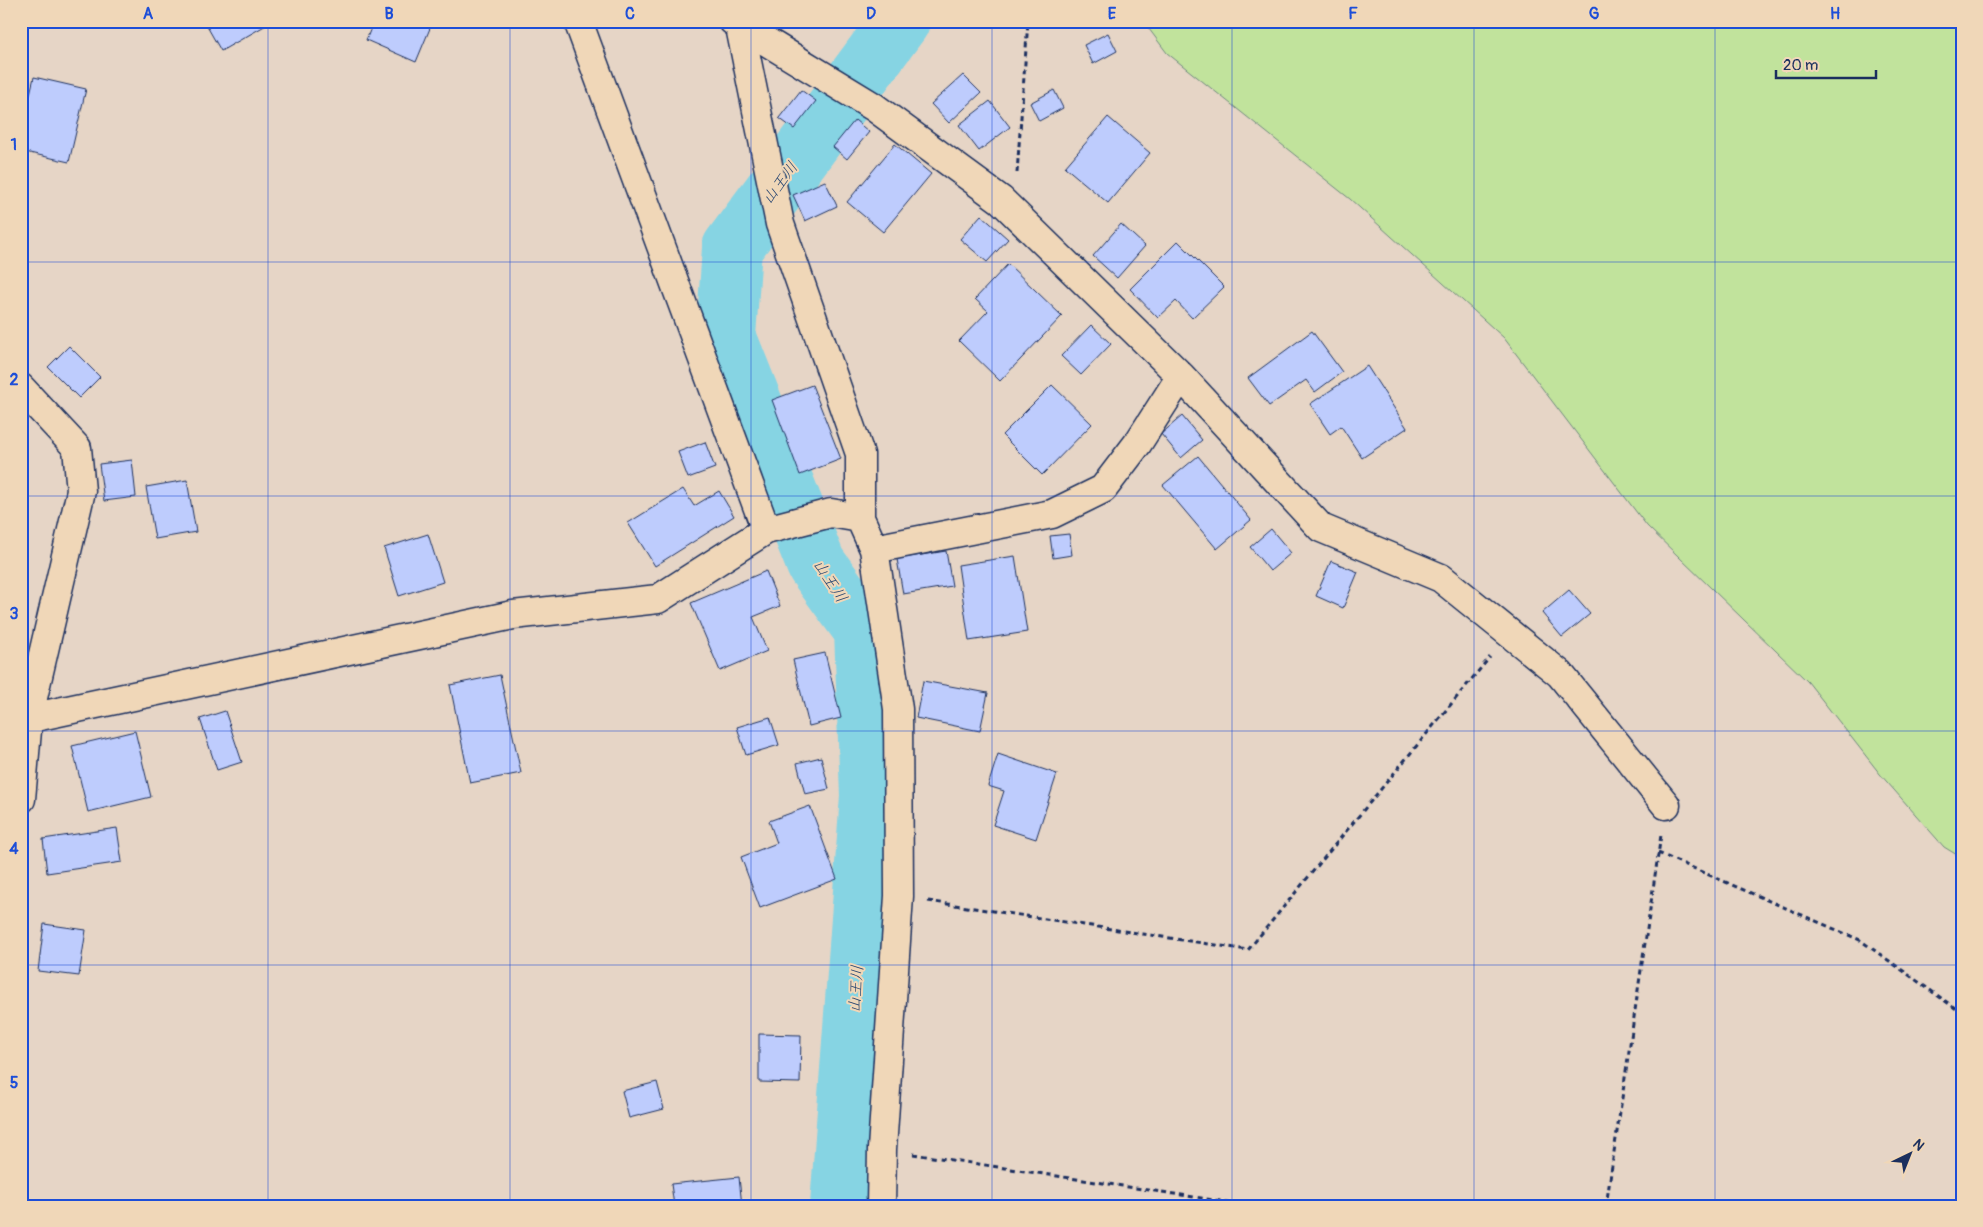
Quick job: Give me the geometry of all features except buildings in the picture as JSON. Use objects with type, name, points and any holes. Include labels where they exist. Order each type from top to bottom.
[{"type":"street","points":[[578,21],[767,530]]},
{"type":"street","points":[[736,24],[874,107],[1002,200],[1181,376],[1321,528],[1441,578],[1510,633],[1560,674],[1666,805]]},
{"type":"street","points":[[736,24],[780,224],[860,454],[860,518],[874,549],[898,709],[899,896],[880,1206]]},
{"type":"street","points":[[874,549],[1052,514],[1103,489],[1138,443],[1181,376]]},
{"type":"street","points":[[21,388],[77,448],[81,491],[24,719],[21,799]]},
{"type":"street","points":[[24,719],[513,615],[658,599],[767,530],[831,512],[860,518]]},
{"type":"path","points":[[1002,200],[1018,171],[1028,21]]},
{"type":"path","points":[[899,896],[1248,950],[1510,633]]},
{"type":"path","points":[[1606,1206],[1666,805]]},
{"type":"path","points":[[1658,854],[1860,940],[1962,1012]]},
{"type":"path","points":[[882,1149],[1253,1206]]},
{"type":"green space","points":[[1143,21],[1962,21],[1962,858],[1944,847],[1880,774],[1808,682],[1647,526],[1504,338],[1350,199],[1167,53]]},
{"type":"waterway","name":"山王川","points":[[840,1206],[870,796],[864,630],[816,564],[726,336],[732,248],[900,21]]}]
